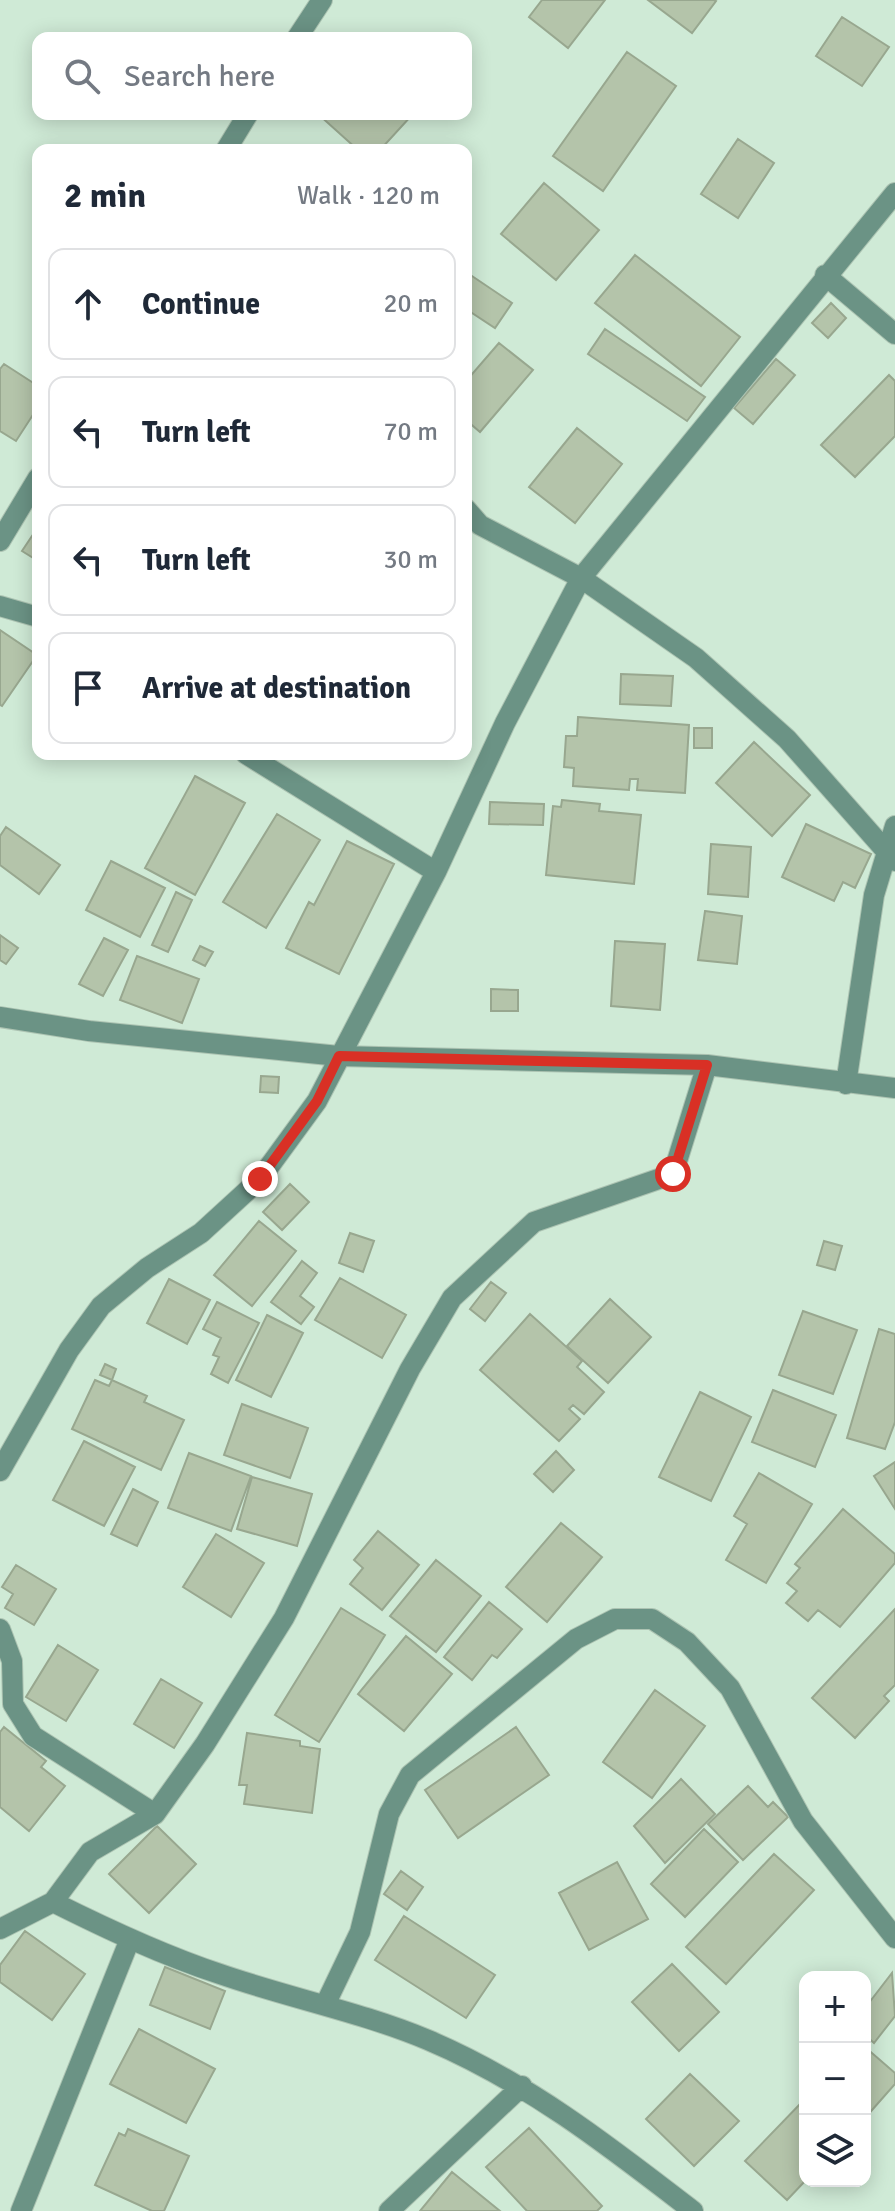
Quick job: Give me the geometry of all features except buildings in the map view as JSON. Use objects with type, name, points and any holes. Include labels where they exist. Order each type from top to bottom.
[{"type":"street","points":[[301,32],[322,0]]},
{"type":"street","points":[[230,144],[244,120]]},
{"type":"street","points":[[0,1471],[69,1350],[101,1306],[147,1268],[201,1233],[260,1179],[317,1101],[436,872],[505,723],[581,578],[825,275],[895,193]]},
{"type":"street","points":[[825,275],[895,334]]},
{"type":"street","points":[[0,541],[32,488]]},
{"type":"street","points":[[472,516],[480,525],[581,578],[696,658],[787,739],[863,821],[892,858]]},
{"type":"street","points":[[0,606],[32,615]]},
{"type":"street","points":[[256,760],[436,872]]},
{"type":"street","points":[[846,1084],[874,895],[892,858],[895,826]]},
{"type":"street","points":[[0,1017],[89,1031],[339,1056],[707,1065],[895,1088]]},
{"type":"street","points":[[0,1929],[53,1902],[90,1852],[155,1814],[205,1744],[284,1618],[410,1369],[452,1298],[534,1222],[673,1174],[707,1065]]},
{"type":"street","points":[[325,2005],[360,1932],[389,1814],[410,1775],[576,1639],[615,1619],[652,1619],[687,1642],[730,1688],[803,1821],[891,1928]]},
{"type":"street","points":[[0,1629],[12,1661],[13,1704],[33,1736],[155,1814]]},
{"type":"street","points":[[53,1902],[130,1939],[221,1975],[426,2039],[522,2086],[595,2135],[693,2211]]},
{"type":"street","points":[[21,2211],[130,1939]]},
{"type":"street","points":[[389,2211],[522,2086]]},
{"type":"route","points":[[260,1179],[317,1101],[339,1056],[707,1065],[673,1174]]}]
